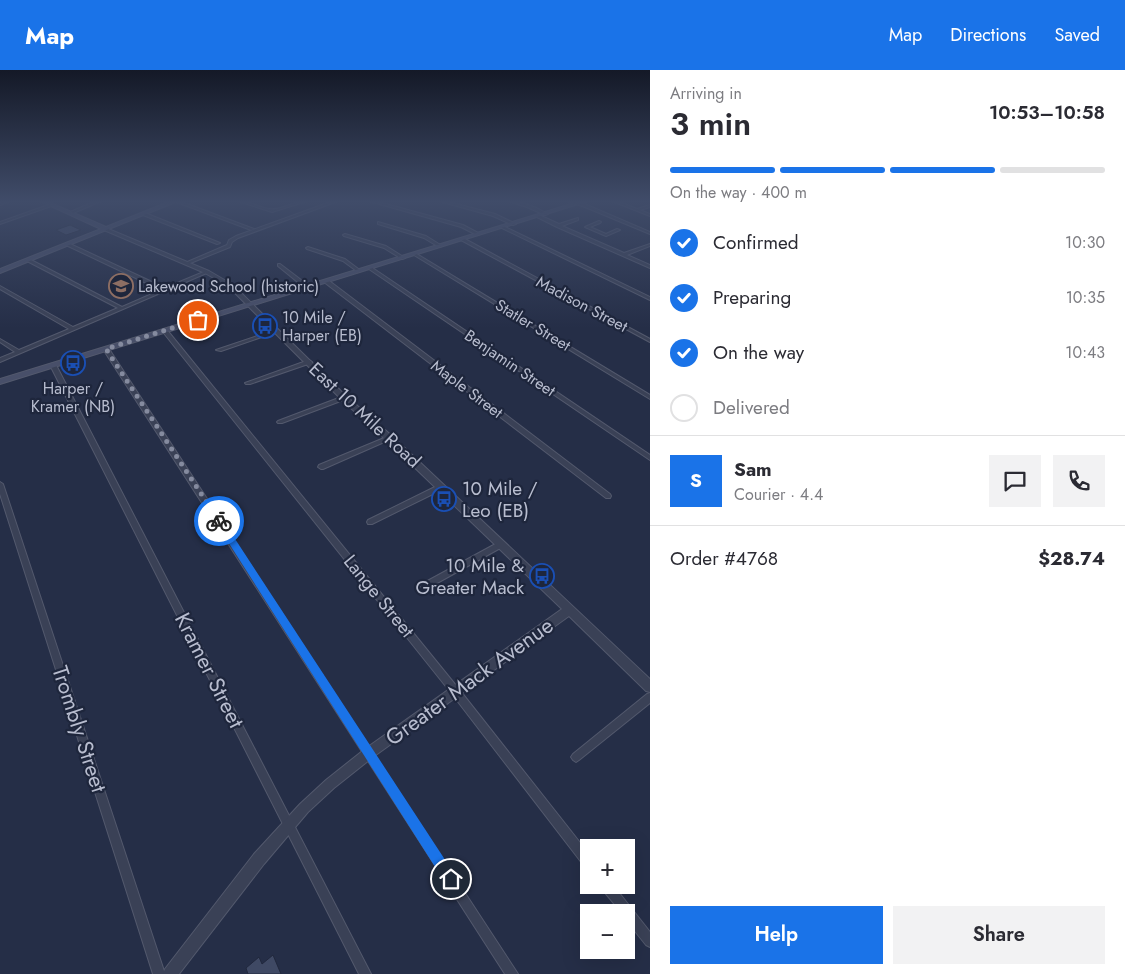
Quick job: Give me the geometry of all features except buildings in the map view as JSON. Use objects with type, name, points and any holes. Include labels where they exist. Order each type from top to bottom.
[{"type":"main road","points":[[0,382],[449,243]]},
{"type":"main road","points":[[0,272],[67,244]]},
{"type":"street","name":"East 10 Mile Road","points":[[140,243],[207,272],[231,286],[344,398],[441,487],[650,687]]},
{"type":"street","points":[[187,263],[229,246],[230,243]]},
{"type":"street","points":[[372,243],[385,247],[403,258]]},
{"type":"street","points":[[435,243],[440,246]]},
{"type":"street","name":"Madison Street","points":[[470,243],[650,341]]},
{"type":"street","points":[[536,243],[650,299]]},
{"type":"street","points":[[596,243],[650,267]]},
{"type":"street","points":[[67,244],[165,290]]},
{"type":"street","points":[[623,255],[650,245]]},
{"type":"street","points":[[308,248],[344,260],[358,271]]},
{"type":"street","name":"Statler Street","points":[[416,254],[650,397]]},
{"type":"street","points":[[28,260],[121,308]]},
{"type":"street","points":[[279,265],[307,287]]},
{"type":"street","name":"Benjamin Street","points":[[370,268],[650,458]]},
{"type":"street","points":[[0,360],[207,272]]},
{"type":"street","name":"Maple Street","points":[[326,281],[608,496]]},
{"type":"street","points":[[0,287],[72,329]]},
{"type":"street","name":"Lange Street","points":[[165,331],[455,691],[580,851]]},
{"type":"street","points":[[219,350],[277,331]]},
{"type":"street","points":[[0,340],[19,352]]},
{"type":"street","points":[[106,349],[512,974]]},
{"type":"street","points":[[248,383],[309,362]]},
{"type":"street","name":"Kramer Street","points":[[53,365],[365,974]]},
{"type":"street","points":[[280,422],[344,398]]},
{"type":"street","points":[[322,467],[389,438]]},
{"type":"street","name":"Trombly Street","points":[[0,484],[159,974]]},
{"type":"street","points":[[370,522],[441,487]]},
{"type":"street","points":[[424,586],[501,544]]},
{"type":"street","name":"Greater Mack Avenue","points":[[170,974],[259,858],[289,824],[330,784],[369,753],[569,610]]},
{"type":"street","points":[[576,757],[650,696]]},
{"type":"street","points":[[613,894],[650,941]]},
{"type":"way so far","points":[[198,320],[106,349],[219,521]]},
{"type":"place","name":"Lakewood School (historic)","points":[[121,286]]},
{"type":"place","name":"10 Mile / Harper (EB)","points":[[265,326]]},
{"type":"place","name":"Harper / Kramer (NB)","points":[[73,363]]},
{"type":"place","name":"10 Mile / Leo (EB)","points":[[444,499]]},
{"type":"place","name":"10 Mile & Greater Mack","points":[[542,576]]},
{"type":"route","points":[[219,521],[451,879]]}]
